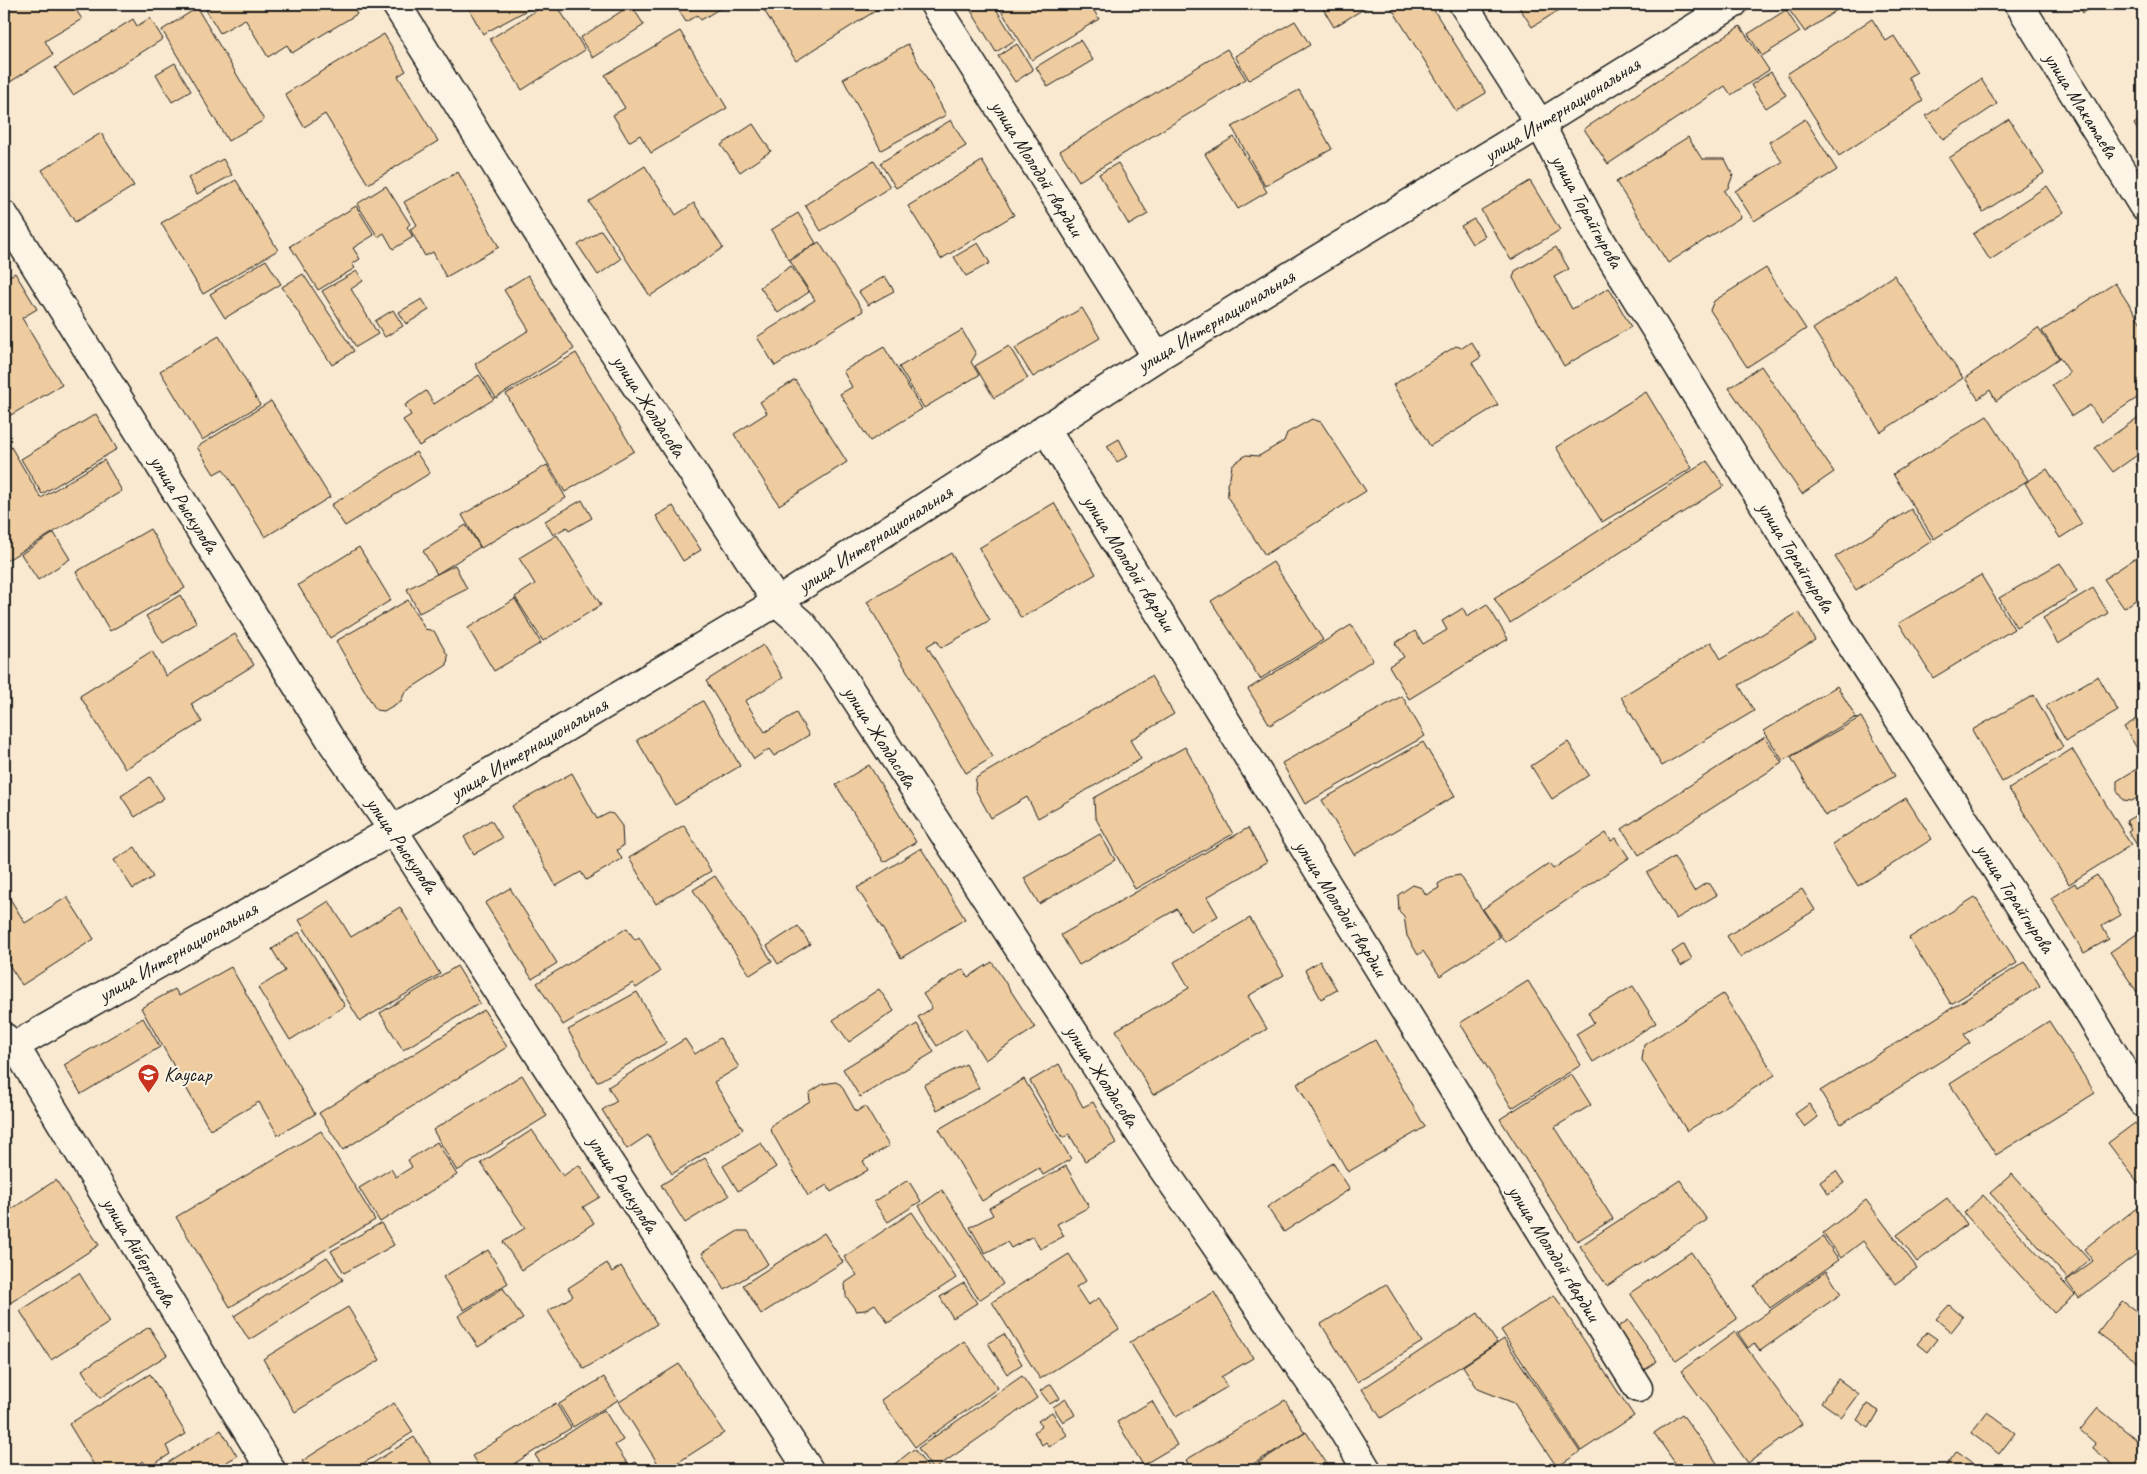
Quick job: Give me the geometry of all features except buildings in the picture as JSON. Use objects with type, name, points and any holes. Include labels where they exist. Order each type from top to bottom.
[{"type":"street","name":"улица Жолдасова","points":[[396,4],[571,286],[777,602],[803,625],[837,670],[1163,1170],[1339,1424],[1367,1470]]},
{"type":"street","name":"улица Молодой гвардии","points":[[934,4],[1157,357]]},
{"type":"street","name":"улица Торайгырова","points":[[1463,4],[1540,124],[1598,236],[1844,634],[2084,1005],[2143,1103]]},
{"type":"street","name":"улица Интернациональная","points":[[8,1045],[393,830],[777,602],[1157,357],[1733,4]]},
{"type":"street","name":"улица Макатаева","points":[[2019,4],[2143,206]]},
{"type":"street","name":"улица Рыскулова","points":[[4,215],[334,745],[393,830],[809,1470]]},
{"type":"street","name":"улица Молодой гвардии","points":[[1045,428],[1638,1388]]},
{"type":"street","name":"улица Айбергенова","points":[[8,1045],[271,1470]]},
{"type":"place","name":"Каусар","points":[[148,1093]]}]
